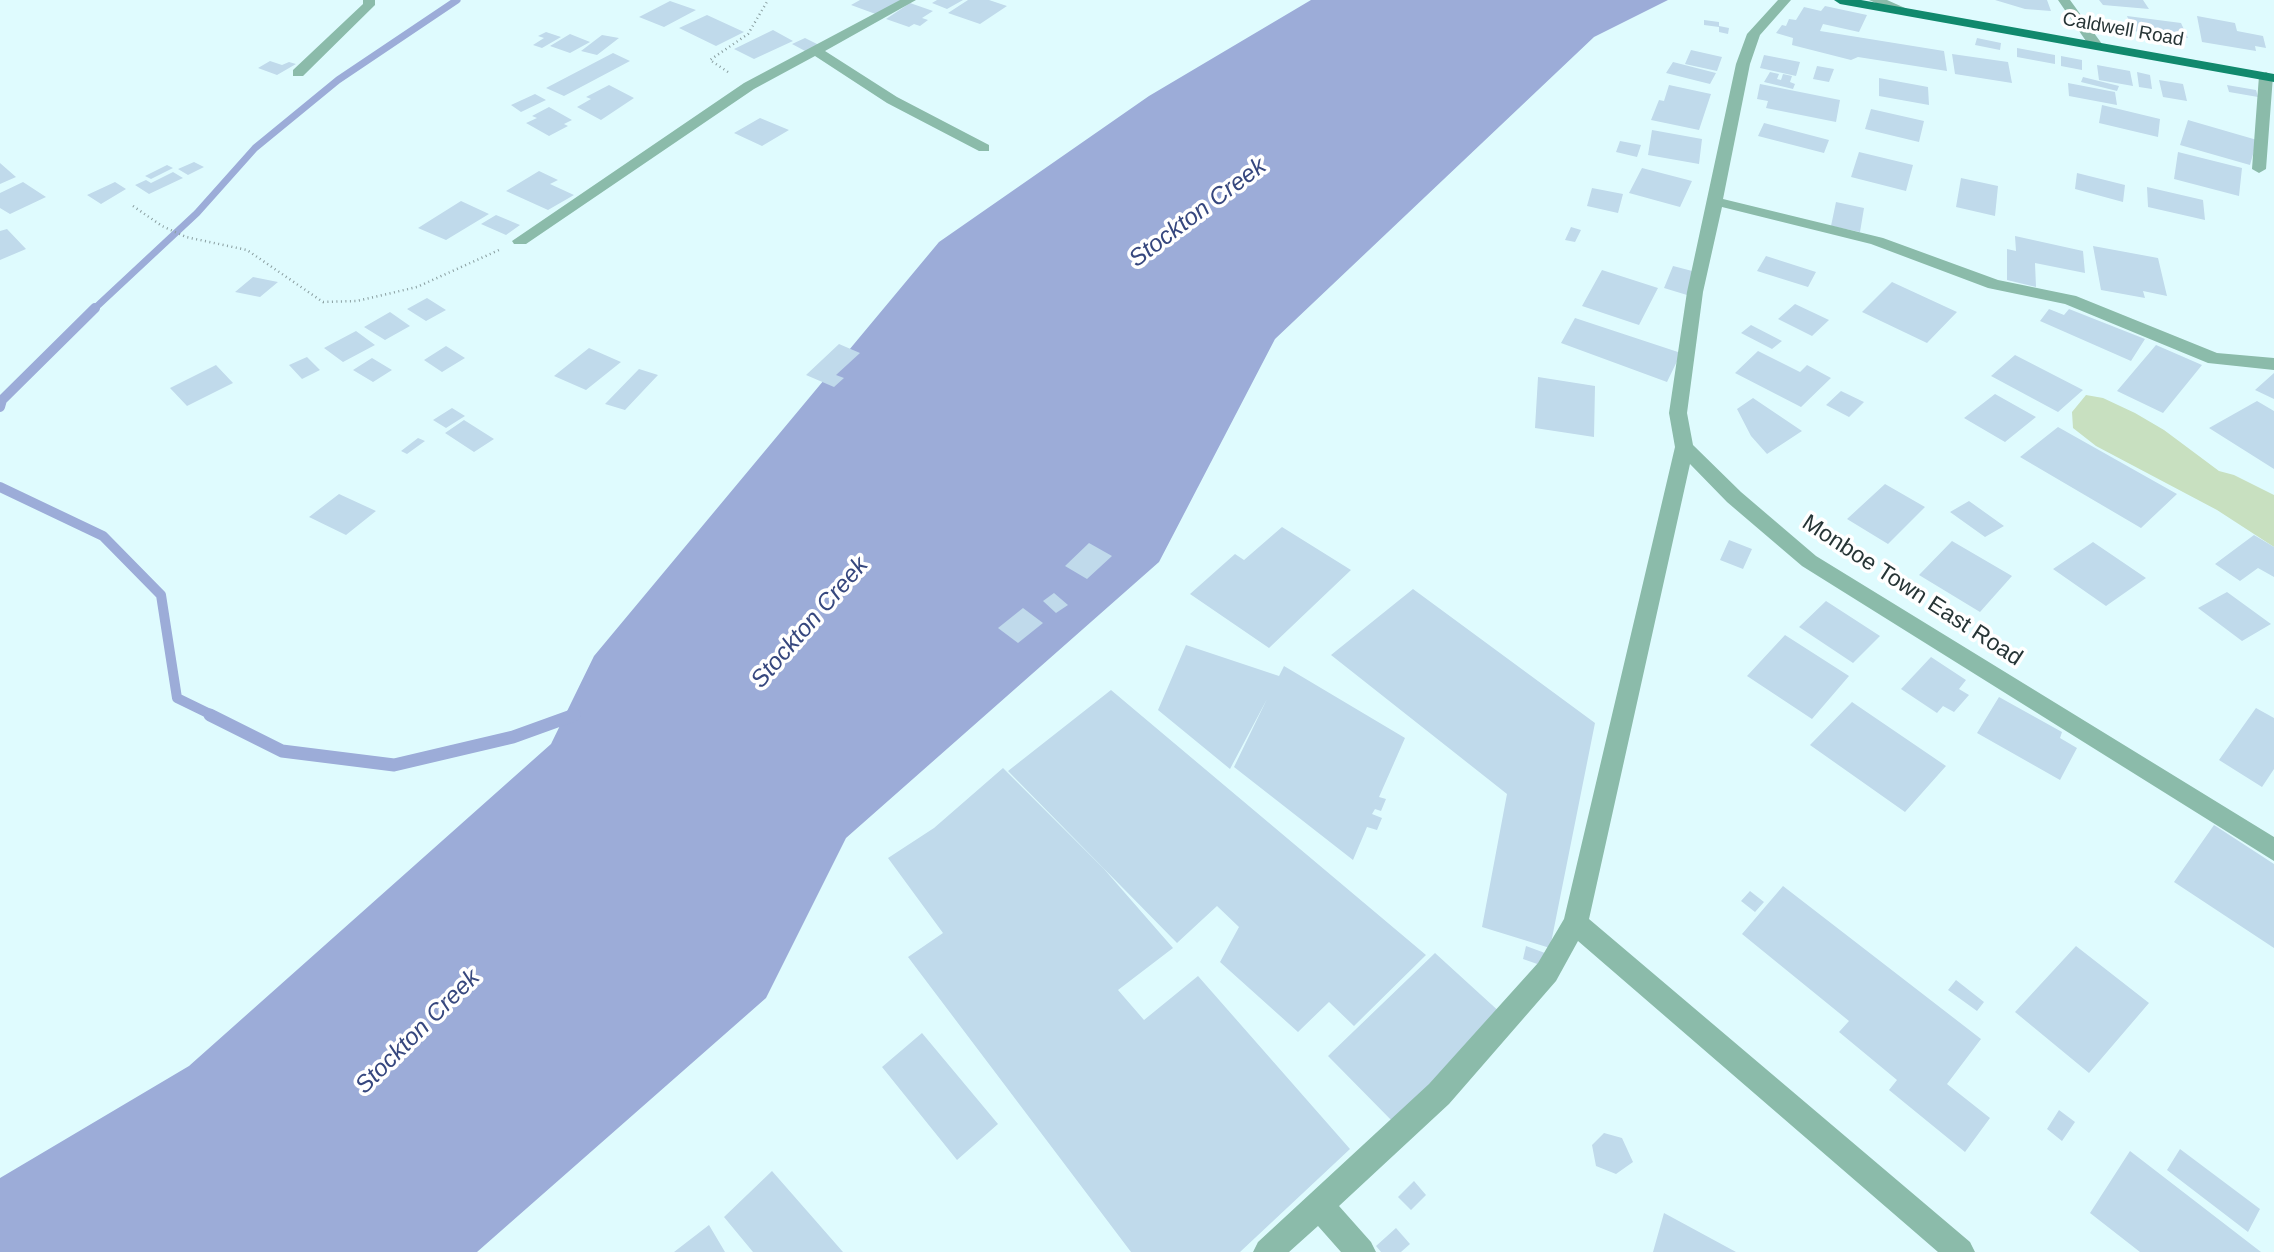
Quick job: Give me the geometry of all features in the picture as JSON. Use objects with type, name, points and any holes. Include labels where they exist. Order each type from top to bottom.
[{"type":"main road","name":"Caldwell Road","points":[[1840,0],[2270,77]]},
{"type":"street","points":[[298,73],[369,5],[369,0]]},
{"type":"street","points":[[520,241],[749,86],[910,0]]},
{"type":"street","points":[[1268,1252],[1320,1208],[1439,1094],[1547,972],[1575,923],[1595,846],[1684,447],[1678,413],[1695,292],[1737,103],[1742,64],[1754,34],[1785,0]]},
{"type":"street","points":[[1875,0],[1908,12]]},
{"type":"street","points":[[2064,0],[2095,44]]},
{"type":"street","points":[[817,51],[892,100],[984,148]]},
{"type":"street","points":[[2259,169],[2270,77]]},
{"type":"street","points":[[1714,201],[1878,241],[1994,284],[2070,300],[2214,359],[2274,364]]},
{"type":"street","name":"Monboe Town East Road","points":[[1684,447],[1734,497],[1809,561],[2274,850]]},
{"type":"street","points":[[1575,923],[1960,1252]]},
{"type":"street","points":[[1320,1208],[1361,1252]]},
{"type":"path","points":[[749,86],[710,60],[748,34],[768,0]]},
{"type":"path","points":[[132,206],[162,226],[186,237],[247,250],[323,302],[357,301],[417,286],[520,241]]},
{"type":"green space","points":[[2086,395],[2103,398],[2135,413],[2164,430],[2219,471],[2234,475],[2274,495],[2274,547],[2217,510],[2096,446],[2073,428],[2072,412]]},
{"type":"water","name":"Stockton Creek","points":[[1311,0],[1668,0],[1594,37],[1275,339],[1159,562],[846,838],[766,998],[477,1252],[0,1252],[0,1178],[189,1066],[551,744],[594,656],[939,242],[1149,96]]},
{"type":"building","points":[[860,0],[903,1],[881,16],[851,5]]},
{"type":"building","points":[[937,0],[963,0],[947,9],[932,3]]},
{"type":"building","points":[[968,0],[989,0],[1007,6],[980,24],[948,13]]},
{"type":"building","points":[[1995,0],[2047,0],[2051,11],[2025,9]]},
{"type":"building","points":[[2099,0],[2143,0],[2149,9],[2103,5]]},
{"type":"building","points":[[670,1],[696,10],[664,27],[639,17]]},
{"type":"building","points":[[910,3],[933,11],[922,18],[928,20],[920,26],[914,24],[909,27],[886,19]]},
{"type":"building","points":[[1825,6],[1867,15],[1859,32],[1823,24],[1820,31],[1944,51],[1947,71],[1858,57],[1851,60],[1792,45],[1793,38],[1776,33],[1782,25],[1786,26],[1789,19],[1796,20],[1804,7],[1821,11]]},
{"type":"building","points":[[707,15],[744,32],[716,46],[679,28]]},
{"type":"building","points":[[2127,16],[2181,23],[2188,38],[2133,31]]},
{"type":"building","points":[[2197,16],[2235,23],[2237,31],[2263,36],[2266,48],[2255,46],[2256,51],[2202,42]]},
{"type":"building","points":[[1704,20],[1719,22],[1719,26],[1729,28],[1728,34],[1719,32],[1719,27],[1704,25]]},
{"type":"building","points":[[773,30],[793,41],[754,59],[734,49]]},
{"type":"building","points":[[546,32],[561,37],[542,48],[533,45],[544,38],[538,36]]},
{"type":"building","points":[[570,34],[590,42],[570,53],[550,46]]},
{"type":"building","points":[[602,35],[619,38],[597,55],[581,51]]},
{"type":"building","points":[[805,38],[821,46],[807,52],[792,44]]},
{"type":"building","points":[[1977,38],[2001,43],[2000,50],[1975,45]]},
{"type":"building","points":[[2017,48],[2055,55],[2055,64],[2017,57]]},
{"type":"building","points":[[1691,50],[1722,57],[1717,71],[1685,64]]},
{"type":"building","points":[[613,53],[630,61],[564,96],[546,88]]},
{"type":"building","points":[[1952,54],[2008,62],[2012,83],[1955,74]]},
{"type":"building","points":[[1764,55],[1800,62],[1796,76],[1760,68]]},
{"type":"building","points":[[2061,56],[2082,60],[2082,70],[2061,66]]},
{"type":"building","points":[[270,61],[282,65],[289,62],[296,64],[277,75],[258,68]]},
{"type":"building","points":[[1673,62],[1716,73],[1710,84],[1666,73]]},
{"type":"building","points":[[2097,65],[2130,71],[2133,86],[2099,80]]},
{"type":"building","points":[[1817,66],[1834,69],[1829,82],[1813,79]]},
{"type":"building","points":[[1770,72],[1779,74],[1777,79],[1781,80],[1783,74],[1792,76],[1790,82],[1795,84],[1793,89],[1764,82]]},
{"type":"building","points":[[2137,72],[2150,75],[2152,89],[2139,87]]},
{"type":"building","points":[[2083,77],[2119,86],[2117,91],[2081,82]]},
{"type":"building","points":[[1879,78],[1928,87],[1929,105],[1879,96]]},
{"type":"building","points":[[2159,80],[2183,84],[2187,101],[2163,97]]},
{"type":"building","points":[[2068,83],[2115,92],[2117,105],[2069,96]]},
{"type":"building","points":[[1760,84],[1840,100],[1836,122],[1766,108],[1768,101],[1757,99]]},
{"type":"building","points":[[609,85],[634,98],[601,120],[577,107],[591,99],[586,97]]},
{"type":"building","points":[[1669,85],[1711,94],[1699,130],[1651,120],[1659,100],[1664,101]]},
{"type":"building","points":[[2227,85],[2256,90],[2258,97],[2229,92]]},
{"type":"building","points":[[535,94],[546,100],[521,112],[511,105]]},
{"type":"building","points":[[2102,105],[2160,119],[2158,137],[2099,123]]},
{"type":"building","points":[[549,107],[572,120],[564,124],[568,126],[549,136],[526,123],[537,118],[532,116]]},
{"type":"building","points":[[1871,109],[1924,121],[1919,142],[1865,129]]},
{"type":"building","points":[[760,118],[789,130],[762,146],[734,133]]},
{"type":"building","points":[[2188,120],[2257,140],[2250,165],[2180,145]]},
{"type":"building","points":[[1764,123],[1829,140],[1824,153],[1758,136]]},
{"type":"building","points":[[1652,130],[1702,139],[1699,164],[1648,155]]},
{"type":"building","points":[[1620,141],[1641,145],[1637,157],[1616,152]]},
{"type":"building","points":[[1859,152],[1913,165],[1906,191],[1851,177]]},
{"type":"building","points":[[2178,152],[2242,168],[2239,196],[2174,179]]},
{"type":"building","points":[[194,162],[204,167],[188,175],[178,169]]},
{"type":"building","points":[[0,163],[16,177],[0,184]]},
{"type":"building","points":[[167,165],[173,168],[151,179],[145,176]]},
{"type":"building","points":[[1642,168],[1692,181],[1680,207],[1629,193]]},
{"type":"building","points":[[539,171],[558,180],[550,184],[574,195],[548,210],[506,191]]},
{"type":"building","points":[[173,172],[183,178],[149,194],[135,185],[146,180],[151,183]]},
{"type":"building","points":[[2077,173],[2125,185],[2123,202],[2075,189]]},
{"type":"building","points":[[1961,178],[1998,186],[1995,216],[1956,207]]},
{"type":"building","points":[[23,182],[46,197],[10,214],[0,208],[0,193]]},
{"type":"building","points":[[115,182],[126,189],[101,204],[87,195]]},
{"type":"building","points":[[2147,187],[2203,200],[2205,220],[2148,207]]},
{"type":"building","points":[[1592,188],[1623,194],[1618,213],[1587,206]]},
{"type":"building","points":[[461,201],[489,214],[446,240],[418,228]]},
{"type":"building","points":[[1836,202],[1864,208],[1860,232],[1831,226]]},
{"type":"building","points":[[496,215],[520,225],[506,235],[481,224]]},
{"type":"building","points":[[1571,227],[1581,230],[1575,242],[1565,240]]},
{"type":"building","points":[[7,229],[26,249],[0,260],[0,231]]},
{"type":"building","points":[[2015,236],[2083,251],[2085,273],[2035,263],[2036,287],[2007,280],[2007,249],[2016,251]]},
{"type":"building","points":[[2093,246],[2158,258],[2167,296],[2143,291],[2145,298],[2101,290]]},
{"type":"building","points":[[1766,256],[1816,272],[1808,287],[1757,271]]},
{"type":"building","points":[[1673,266],[1696,272],[1687,295],[1664,288]]},
{"type":"building","points":[[1602,270],[1658,288],[1639,325],[1582,306]]},
{"type":"building","points":[[253,277],[278,282],[260,297],[235,292]]},
{"type":"building","points":[[1892,282],[1957,312],[1927,343],[1862,312]]},
{"type":"building","points":[[427,298],[446,310],[426,321],[407,309]]},
{"type":"building","points":[[1795,304],[1829,320],[1812,336],[1778,319]]},
{"type":"building","points":[[2049,309],[2064,315],[2069,309],[2145,339],[2131,361],[2040,321]]},
{"type":"building","points":[[390,312],[410,326],[385,340],[364,327]]},
{"type":"building","points":[[1575,318],[1681,353],[1667,382],[1561,343]]},
{"type":"building","points":[[1751,325],[1782,341],[1772,349],[1741,333]]},
{"type":"building","points":[[356,331],[375,345],[343,362],[324,348]]},
{"type":"building","points":[[839,344],[860,353],[836,375],[844,378],[834,387],[806,375]]},
{"type":"building","points":[[2156,345],[2202,365],[2163,413],[2117,391]]},
{"type":"building","points":[[446,346],[465,358],[442,372],[424,360]]},
{"type":"building","points":[[589,348],[621,362],[586,390],[554,376]]},
{"type":"building","points":[[1758,351],[1800,372],[1807,365],[1831,378],[1801,407],[1735,373]]},
{"type":"building","points":[[2015,355],[2083,390],[2058,412],[1991,376]]},
{"type":"building","points":[[307,357],[320,370],[302,379],[289,365]]},
{"type":"building","points":[[372,358],[392,370],[373,382],[353,370]]},
{"type":"building","points":[[216,365],[233,383],[187,406],[170,388]]},
{"type":"building","points":[[639,369],[658,375],[625,410],[605,404]]},
{"type":"building","points":[[2274,373],[2274,399],[2255,390]]},
{"type":"building","points":[[1538,377],[1595,386],[1594,437],[1535,428]]},
{"type":"building","points":[[1841,391],[1864,402],[1849,417],[1826,405]]},
{"type":"building","points":[[1995,394],[2036,417],[2005,442],[1964,418]]},
{"type":"building","points":[[1753,398],[1802,431],[1767,454],[1751,436],[1737,409]]},
{"type":"building","points":[[2257,401],[2274,411],[2274,469],[2209,428]]},
{"type":"building","points":[[452,408],[465,416],[446,428],[433,420]]},
{"type":"building","points":[[464,420],[494,439],[474,452],[445,433]]},
{"type":"building","points":[[2058,427],[2177,494],[2141,528],[2020,457]]},
{"type":"building","points":[[418,438],[425,441],[407,454],[401,451]]},
{"type":"building","points":[[1885,484],[1925,507],[1888,544],[1847,519]]},
{"type":"building","points":[[339,494],[376,511],[346,535],[309,517]]},
{"type":"building","points":[[1969,501],[2004,526],[1985,537],[1950,512]]},
{"type":"building","points":[[1282,527],[1351,570],[1269,648],[1190,594],[1235,554],[1244,560]]},
{"type":"building","points":[[2254,535],[2274,547],[2274,577],[2258,568],[2240,581],[2215,564]]},
{"type":"building","points":[[1729,540],[1752,549],[1743,569],[1720,560]]},
{"type":"building","points":[[1952,541],[2012,576],[1980,612],[1919,575]]},
{"type":"building","points":[[2093,542],[2146,578],[2106,606],[2053,569]]},
{"type":"building","points":[[1089,543],[1112,556],[1087,579],[1065,566]]},
{"type":"building","points":[[1413,589],[1595,723],[1550,948],[1482,927],[1507,794],[1331,655]]},
{"type":"building","points":[[2227,592],[2271,624],[2242,641],[2198,608]]},
{"type":"building","points":[[1054,593],[1068,605],[1056,613],[1043,601]]},
{"type":"building","points":[[1826,601],[1880,636],[1853,663],[1799,627]]},
{"type":"building","points":[[1023,608],[1043,623],[1018,643],[998,628]]},
{"type":"building","points":[[1785,635],[1849,676],[1812,719],[1747,676]]},
{"type":"building","points":[[1186,645],[1279,676],[1284,666],[1405,738],[1379,797],[1386,799],[1381,811],[1375,809],[1372,814],[1382,818],[1377,830],[1367,827],[1353,860],[1234,767],[1267,699],[1230,769],[1158,710]]},
{"type":"building","points":[[1931,657],[1966,680],[1959,689],[1969,695],[1954,712],[1943,706],[1937,713],[1901,689]]},
{"type":"building","points":[[1111,690],[1426,955],[1354,1026],[1329,1002],[1298,1032],[1220,962],[1239,927],[1217,906],[1177,943],[1008,771]]},
{"type":"building","points":[[1999,697],[2062,732],[2060,738],[2077,748],[2060,780],[1977,733]]},
{"type":"building","points":[[1852,702],[1946,766],[1905,812],[1810,745]]},
{"type":"building","points":[[2256,708],[2274,718],[2274,769],[2262,787],[2219,760]]},
{"type":"building","points":[[1003,768],[1104,869],[1173,948],[1118,990],[1144,1020],[1198,976],[1350,1149],[1240,1252],[1131,1252],[908,957],[943,933],[888,858],[934,828]]},
{"type":"building","points":[[2214,825],[2274,864],[2274,948],[2174,882]]},
{"type":"building","points":[[1783,886],[1981,1039],[1947,1084],[1990,1118],[1965,1152],[1889,1090],[1897,1080],[1839,1032],[1849,1021],[1742,934]]},
{"type":"building","points":[[1750,891],[1764,902],[1755,912],[1741,901]]},
{"type":"building","points":[[1526,946],[1545,953],[1543,966],[1523,959]]},
{"type":"building","points":[[2076,946],[2149,1003],[2089,1073],[2015,1012]]},
{"type":"building","points":[[1435,953],[1503,1015],[1396,1125],[1328,1056]]},
{"type":"building","points":[[1956,980],[1984,1002],[1977,1011],[1948,990]]},
{"type":"building","points":[[922,1033],[998,1124],[957,1160],[882,1067]]},
{"type":"building","points":[[2059,1110],[2075,1122],[2062,1141],[2047,1129]]},
{"type":"building","points":[[1604,1133],[1622,1138],[1633,1162],[1616,1174],[1596,1166],[1592,1145]]},
{"type":"building","points":[[2180,1149],[2260,1209],[2248,1232],[2167,1170]]},
{"type":"building","points":[[2130,1151],[2261,1252],[2140,1252],[2090,1213]]},
{"type":"building","points":[[772,1171],[843,1252],[753,1252],[724,1217]]},
{"type":"building","points":[[1414,1181],[1426,1195],[1411,1210],[1398,1197]]},
{"type":"building","points":[[1664,1213],[1736,1252],[1653,1252]]},
{"type":"building","points":[[709,1225],[725,1252],[674,1252]]},
{"type":"building","points":[[1396,1228],[1410,1244],[1401,1252],[1381,1252],[1376,1246]]},
{"type":"waterway","points":[[93,310],[197,213],[255,148],[338,80],[457,0]]},
{"type":"waterway","points":[[0,407],[2,400],[95,308]]},
{"type":"waterway","points":[[0,487],[103,536],[161,595],[177,698],[214,716]]},
{"type":"waterway","points":[[569,716],[576,714]]},
{"type":"waterway","points":[[210,715],[282,751],[394,765],[513,737],[574,715]]}]
